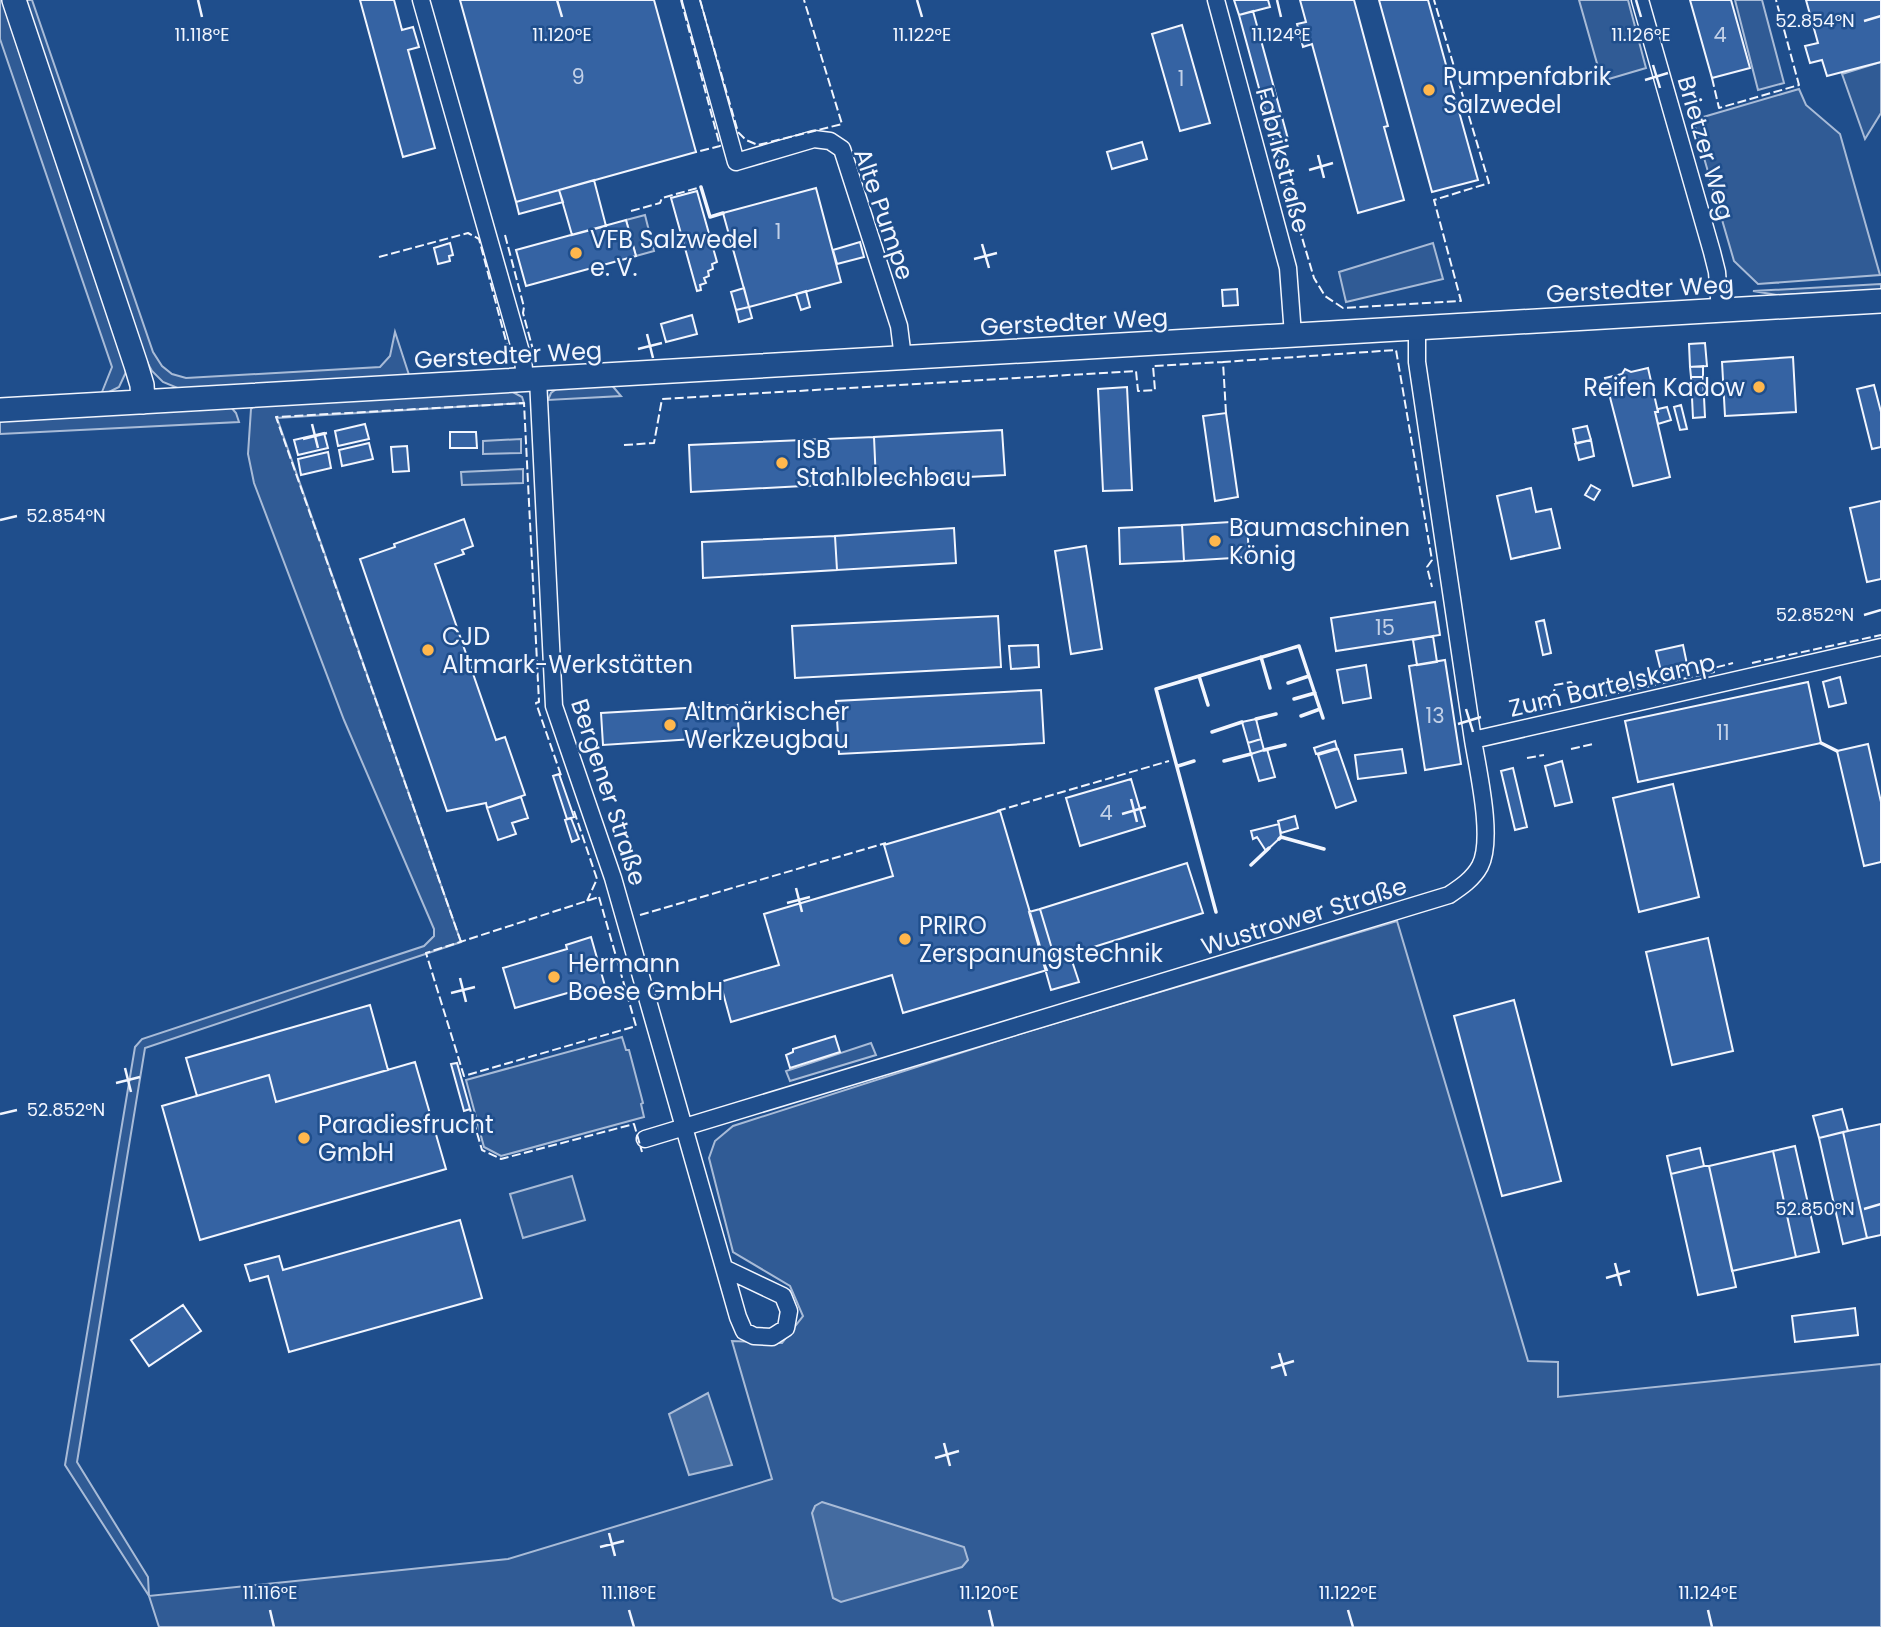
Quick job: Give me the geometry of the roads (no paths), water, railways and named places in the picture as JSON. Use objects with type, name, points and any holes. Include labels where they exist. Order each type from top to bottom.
[{"type":"street","points":[[14,0],[136,365],[142,385],[143,402]]},
{"type":"street","points":[[421,0],[531,380]]},
{"type":"street","name":"Alte Pumpe","points":[[691,0],[736,162],[814,139],[830,141],[842,149],[899,327],[903,358]]},
{"type":"street","name":"Fabrikstraße","points":[[1216,0],[1288,268],[1293,335]]},
{"type":"street","name":"Brietzer Weg","points":[[1640,0],[1712,252],[1719,287],[1720,311]]},
{"type":"street","name":"Gerstedter Weg","points":[[0,410],[1881,301]]},
{"type":"street","points":[[1417,327],[1418,362],[1473,740]]},
{"type":"street","name":"Bergener Straße","points":[[531,380],[554,706],[613,877],[724,1268],[744,1331],[754,1336],[772,1337],[786,1328],[789,1311],[783,1296],[724,1268]]},
{"type":"street","name":"Zum Bartelskamp","points":[[1473,740],[1881,647]]},
{"type":"street","name":"Wustrower Straße","points":[[645,1139],[1449,895],[1473,877],[1485,855],[1484,817],[1473,740]]},
{"type":"place","name":"Pumpenfabrik Salzwedel","points":[[1429,90]]},
{"type":"place","name":"VFB Salzwedel e. V.","points":[[576,253]]},
{"type":"place","name":"Reifen Kadow","points":[[1759,387]]},
{"type":"place","name":"ISB Stahlblechbau","points":[[782,463]]},
{"type":"place","name":"Baumaschinen König","points":[[1215,541]]},
{"type":"place","name":"CJD Altmark-Werkstätten","points":[[428,650]]},
{"type":"place","name":"Altmärkischer Werkzeugbau","points":[[670,725]]},
{"type":"place","name":"PRIRO Zerspanungstechnik","points":[[905,939]]},
{"type":"place","name":"Hermann Boese GmbH","points":[[554,977]]},
{"type":"place","name":"Paradiesfrucht GmbH","points":[[304,1138]]}]
